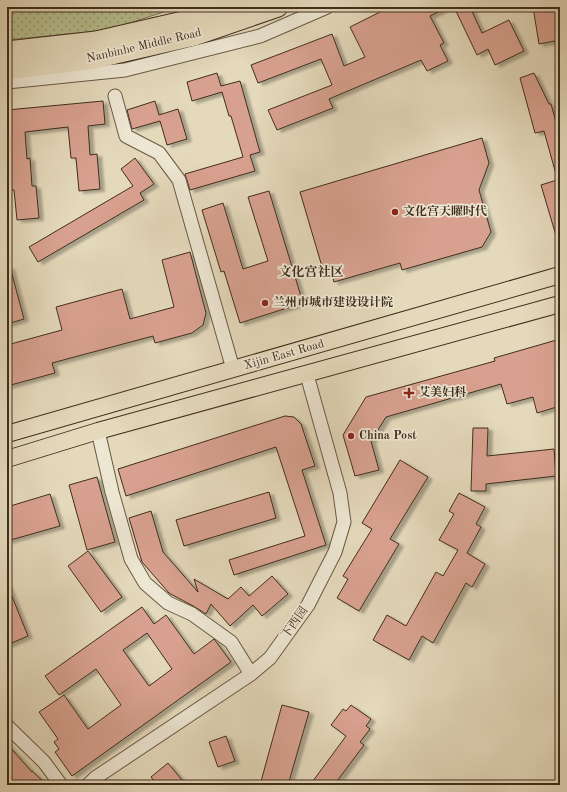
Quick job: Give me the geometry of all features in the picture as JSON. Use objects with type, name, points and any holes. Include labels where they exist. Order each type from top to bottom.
[{"type":"highway","name":"Nanbinhe Middle Road","points":[[7,52],[96,41],[196,18],[228,7]]},
{"type":"highway","name":"Nanbinhe Middle Road","points":[[7,70],[94,59],[194,36],[278,7]]},
{"type":"main road","name":"Xijin East Road","points":[[7,434],[560,275]]},
{"type":"main road","name":"Xijin East Road","points":[[7,460],[98,431],[560,304]]},
{"type":"street","points":[[7,82],[125,70],[260,36],[327,7]]},
{"type":"street","points":[[114,96],[126,136],[159,153],[179,180],[233,369]]},
{"type":"street","name":"下西园","points":[[88,785],[95,778],[252,674],[270,658],[308,605],[335,552],[344,522],[340,493],[307,374]]},
{"type":"street","points":[[98,431],[112,492],[131,559],[145,583],[168,603],[192,614],[231,642],[252,674]]},
{"type":"street","points":[[7,726],[44,762],[61,785]]},
{"type":"green space","points":[[7,7],[179,7],[108,30],[7,40]]},
{"type":"building","points":[[390,7],[448,7],[430,16],[444,43],[440,45],[448,61],[427,71],[421,60],[329,99],[333,108],[277,130],[268,110],[332,85],[321,59],[258,83],[251,65],[332,34],[344,66],[365,57],[350,27]]},
{"type":"building","points":[[454,7],[470,7],[482,33],[509,20],[524,51],[495,65],[488,49],[477,55]]},
{"type":"building","points":[[533,7],[560,7],[560,20],[556,20],[560,40],[539,44]]},
{"type":"building","points":[[217,73],[221,86],[240,81],[260,152],[250,155],[255,171],[190,190],[185,174],[243,157],[222,92],[192,101],[187,82]]},
{"type":"building","points":[[534,73],[549,104],[551,104],[558,129],[560,129],[560,178],[557,178],[544,131],[535,133],[520,78]]},
{"type":"building","points":[[103,101],[105,124],[88,126],[90,155],[97,154],[100,189],[79,191],[76,158],[71,158],[68,127],[25,132],[27,159],[30,158],[32,186],[36,186],[39,218],[17,220],[14,190],[10,190],[7,162],[7,110]]},
{"type":"building","points":[[155,101],[159,115],[178,109],[187,139],[167,145],[160,121],[132,129],[127,110]]},
{"type":"building","name":"文化宫天矅时代","points":[[482,138],[489,163],[479,190],[491,232],[482,247],[402,270],[400,263],[334,282],[330,267],[323,270],[300,192]]},
{"type":"building","points":[[135,158],[154,184],[140,193],[144,200],[38,262],[29,247],[133,186],[121,169]]},
{"type":"building","points":[[560,179],[560,239],[557,239],[541,185]]},
{"type":"building","points":[[269,191],[303,303],[240,323],[224,271],[221,272],[202,210],[223,203],[243,269],[268,261],[248,197]]},
{"type":"building","points":[[190,252],[206,313],[203,325],[192,333],[155,343],[153,336],[52,363],[55,373],[7,386],[7,345],[62,330],[56,307],[122,289],[130,319],[174,307],[162,260]]},
{"type":"building","points":[[7,267],[10,267],[24,319],[7,324]]},
{"type":"building","points":[[560,339],[560,406],[537,413],[533,397],[507,404],[501,384],[386,417],[371,441],[379,470],[355,476],[343,435],[366,397],[495,361],[494,358]]},
{"type":"building","points":[[285,416],[294,417],[301,424],[315,466],[302,470],[326,545],[234,575],[229,560],[305,536],[276,447],[126,496],[118,469]]},
{"type":"building","points":[[473,428],[488,428],[487,456],[554,449],[556,476],[486,484],[486,491],[471,491]]},
{"type":"building","points":[[400,460],[428,477],[390,539],[399,544],[359,611],[337,598],[348,579],[343,576],[372,529],[362,523]]},
{"type":"building","points":[[97,477],[115,542],[87,550],[69,485]]},
{"type":"building","points":[[269,492],[276,518],[184,546],[176,520]]},
{"type":"building","points":[[459,493],[485,507],[476,524],[481,527],[467,553],[485,564],[472,587],[466,583],[433,643],[422,636],[409,660],[373,640],[387,615],[406,626],[436,572],[443,576],[458,550],[439,540],[454,514],[449,511]]},
{"type":"building","points":[[50,494],[60,526],[7,541],[7,507]]},
{"type":"building","points":[[151,511],[163,552],[198,592],[194,579],[228,599],[241,587],[249,596],[272,576],[288,594],[262,616],[253,605],[230,626],[211,604],[206,614],[169,593],[142,562],[129,518]]},
{"type":"building","points":[[88,551],[122,597],[101,612],[68,566]]},
{"type":"building","points":[[7,584],[28,636],[7,645]]},
{"type":"building","points":[[142,607],[154,624],[166,615],[194,654],[214,639],[231,662],[72,776],[55,752],[59,749],[54,742],[58,739],[39,712],[64,695],[88,729],[121,705],[96,669],[59,695],[45,676]],"holes":[[[147,633],[172,669],[149,686],[123,650]]]},
{"type":"building","points":[[282,705],[309,712],[288,785],[260,785]]},
{"type":"building","points":[[351,705],[371,719],[366,726],[370,729],[360,742],[364,745],[334,785],[310,785],[346,736],[331,725],[343,709],[346,711]]},
{"type":"building","points":[[226,736],[235,761],[218,767],[209,742]]},
{"type":"building","points":[[7,744],[32,772],[47,785],[10,785],[7,782]]},
{"type":"building","points":[[168,763],[186,785],[157,785],[151,777]]},
{"type":"place","name":"文化宫天矅时代","points":[[395,212]]},
{"type":"place","name":"兰州市城市建设设计院","points":[[265,303]]},
{"type":"place","name":"艾美妇科","points":[[409,393]]},
{"type":"place","name":"China Post","points":[[351,436]]},
{"type":"district","name":"文化宫社区","points":[[311,272]]}]
